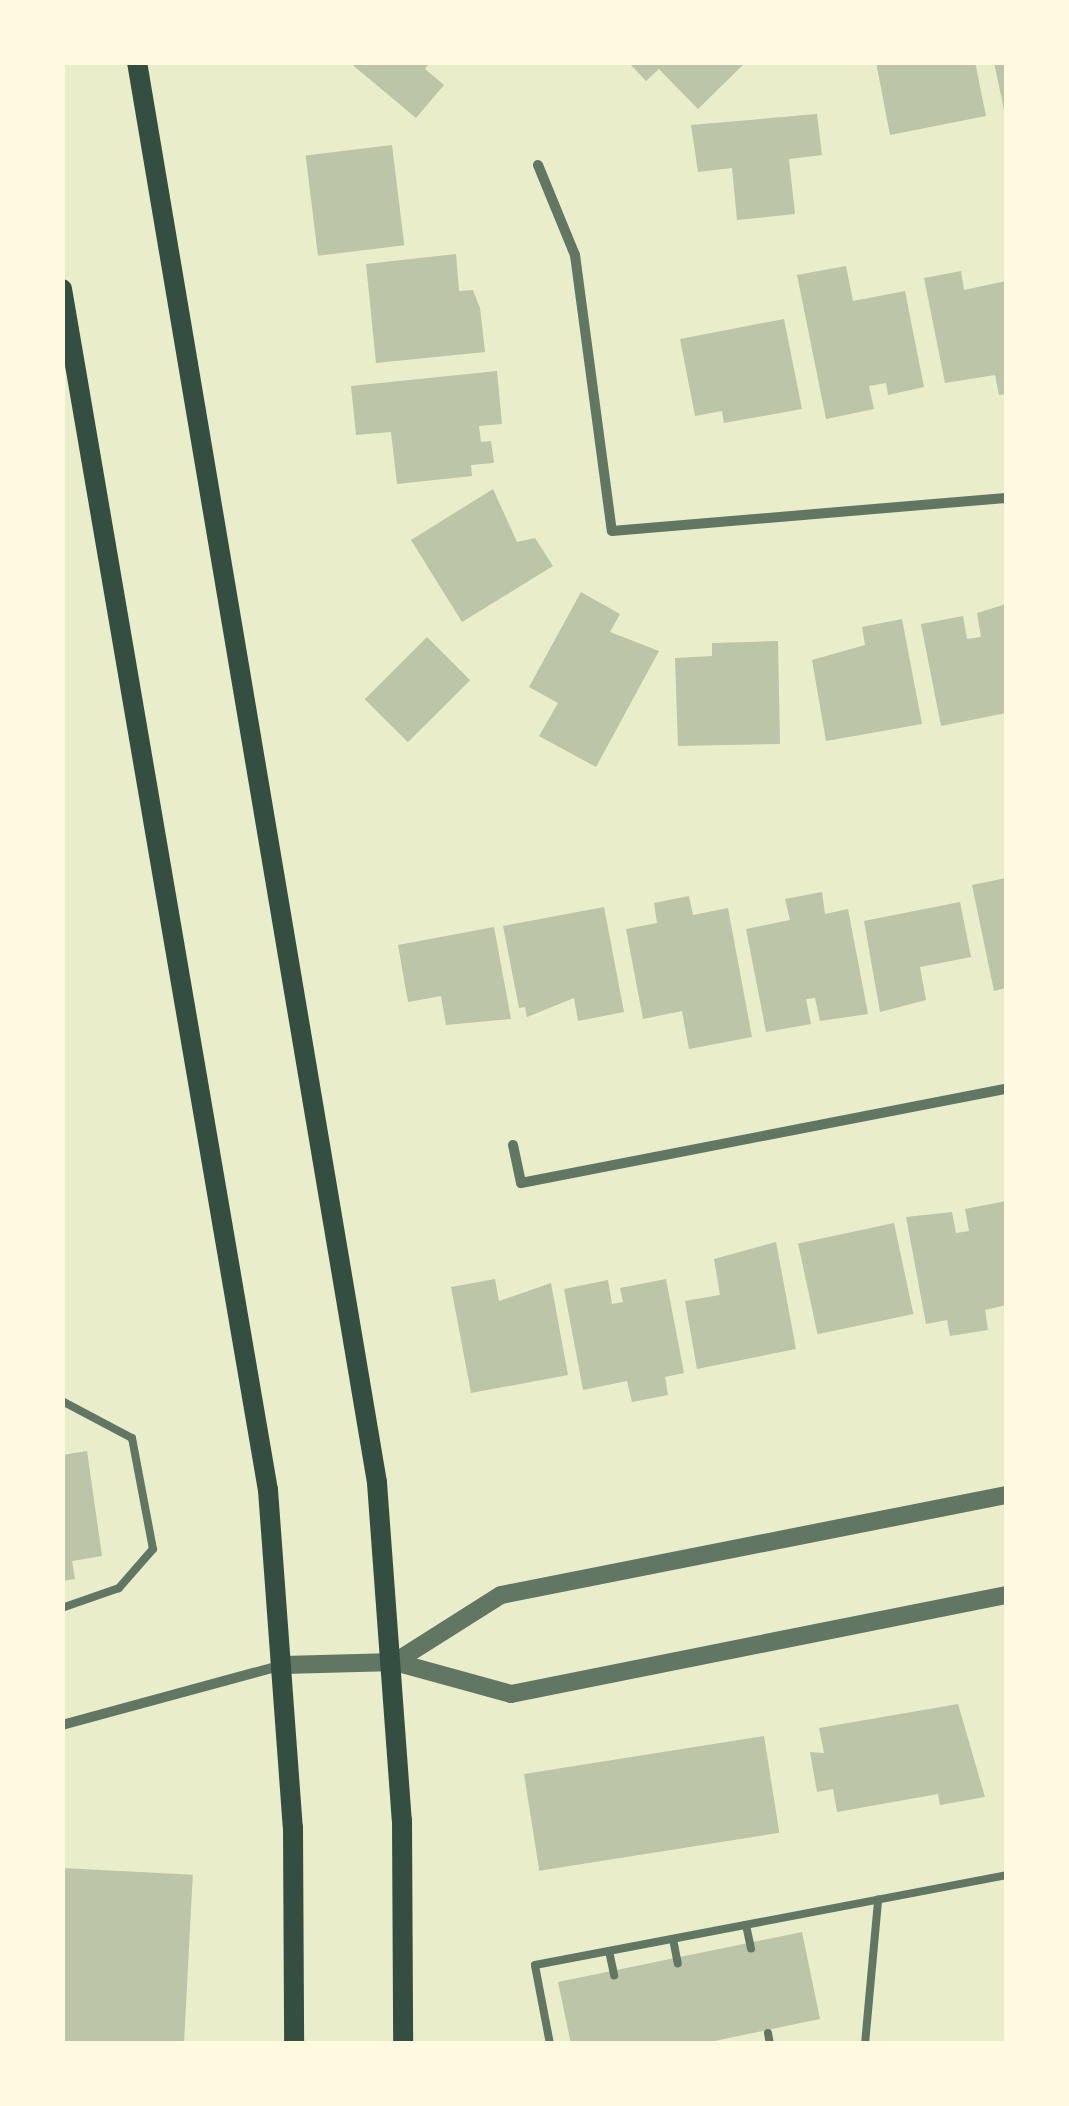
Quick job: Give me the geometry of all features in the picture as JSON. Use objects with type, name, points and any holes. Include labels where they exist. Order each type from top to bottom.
[{"type":"main road","points":[[137,62],[348,1283],[395,1662],[402,2044]]},
{"type":"main road","points":[[62,289],[70,372],[238,1290],[284,1665],[294,2044]]},
{"type":"street","points":[[538,165],[575,255],[612,531],[1006,498]]},
{"type":"street","points":[[513,1146],[521,1183],[1006,1089]]},
{"type":"street","points":[[395,1662],[500,1595],[1006,1494]]},
{"type":"street","points":[[62,1725],[284,1665],[395,1662],[511,1694],[1006,1595]]},
{"type":"lane","points":[[62,1401],[132,1438],[153,1549],[118,1588],[62,1608]]},
{"type":"lane","points":[[550,2044],[535,1965],[1006,1875]]},
{"type":"lane","points":[[866,2044],[878,1900]]},
{"type":"lane","points":[[746,1925],[751,1948]]},
{"type":"lane","points":[[673,1938],[678,1964]]},
{"type":"lane","points":[[609,1951],[614,1975]]},
{"type":"lane","points":[[768,2032],[770,2044]]},
{"type":"building","points":[[349,62],[430,62],[425,69],[444,85],[416,118]]},
{"type":"building","points":[[628,62],[746,62],[698,109],[659,69],[646,81]]},
{"type":"building","points":[[876,62],[975,62],[986,116],[890,135]]},
{"type":"building","points":[[994,62],[1006,62],[1006,115],[1005,115]]},
{"type":"building","points":[[817,114],[822,155],[789,159],[795,214],[737,220],[732,168],[698,172],[691,125]]},
{"type":"building","points":[[392,145],[404,245],[318,256],[306,156]]},
{"type":"building","points":[[456,254],[459,291],[473,290],[480,308],[485,352],[376,363],[366,264]]},
{"type":"building","points":[[846,266],[853,301],[905,291],[924,387],[888,395],[886,383],[869,386],[874,409],[826,419],[797,275]]},
{"type":"building","points":[[961,271],[964,290],[1006,281],[1006,394],[999,395],[995,375],[945,383],[924,278]]},
{"type":"building","points":[[784,319],[802,409],[724,423],[722,411],[695,416],[680,339]]},
{"type":"building","points":[[497,371],[502,424],[479,426],[481,442],[491,441],[494,463],[471,465],[472,476],[397,484],[391,432],[356,435],[351,386]]},
{"type":"building","points":[[493,489],[517,542],[535,538],[553,566],[462,622],[411,540]]},
{"type":"building","points":[[581,592],[620,614],[610,632],[659,651],[596,767],[539,736],[558,703],[529,687]]},
{"type":"building","points":[[1006,604],[1006,713],[941,726],[921,624],[963,616],[967,639],[981,637],[977,613]]},
{"type":"building","points":[[902,619],[922,724],[826,741],[812,660],[865,645],[862,627]]},
{"type":"building","points":[[427,637],[470,680],[408,742],[365,699]]},
{"type":"building","points":[[778,641],[780,744],[678,746],[675,658],[712,656],[712,643]]},
{"type":"building","points":[[1006,878],[1006,988],[994,991],[972,885]]},
{"type":"building","points":[[822,892],[825,914],[848,909],[868,1014],[820,1021],[815,998],[806,999],[811,1024],[766,1032],[746,929],[790,920],[785,899]]},
{"type":"building","points":[[689,896],[693,915],[728,908],[752,1037],[689,1049],[682,1011],[643,1019],[626,929],[657,923],[654,903]]},
{"type":"building","points":[[960,902],[971,957],[920,967],[926,1000],[880,1012],[864,921]]},
{"type":"building","points":[[604,907],[624,1012],[578,1021],[574,998],[527,1017],[525,1007],[519,1008],[503,926]]},
{"type":"building","points":[[494,927],[511,1019],[446,1025],[441,996],[408,1002],[398,945]]},
{"type":"building","points":[[1006,1201],[1006,1305],[985,1310],[988,1330],[950,1336],[947,1320],[926,1324],[906,1217],[952,1212],[956,1233],[969,1231],[965,1209]]},
{"type":"building","points":[[894,1223],[913,1314],[817,1334],[798,1243]]},
{"type":"building","points":[[776,1242],[796,1349],[697,1369],[685,1301],[720,1295],[714,1259]]},
{"type":"building","points":[[495,1279],[499,1301],[551,1283],[568,1375],[471,1393],[451,1287]]},
{"type":"building","points":[[666,1279],[684,1373],[665,1377],[668,1395],[632,1402],[627,1381],[583,1390],[564,1289],[608,1280],[612,1304],[623,1302],[620,1288]]},
{"type":"building","points":[[87,1451],[102,1556],[72,1561],[75,1579],[62,1581],[62,1455]]},
{"type":"building","points":[[958,1704],[985,1797],[940,1805],[938,1794],[837,1812],[833,1789],[817,1792],[810,1752],[824,1753],[819,1728]]},
{"type":"building","points":[[764,1736],[779,1833],[539,1871],[524,1774]]},
{"type":"building","points":[[62,1868],[193,1875],[184,2044],[62,2044]]},
{"type":"building","points":[[802,1932],[820,2019],[700,2044],[571,2044],[558,1982]]}]
